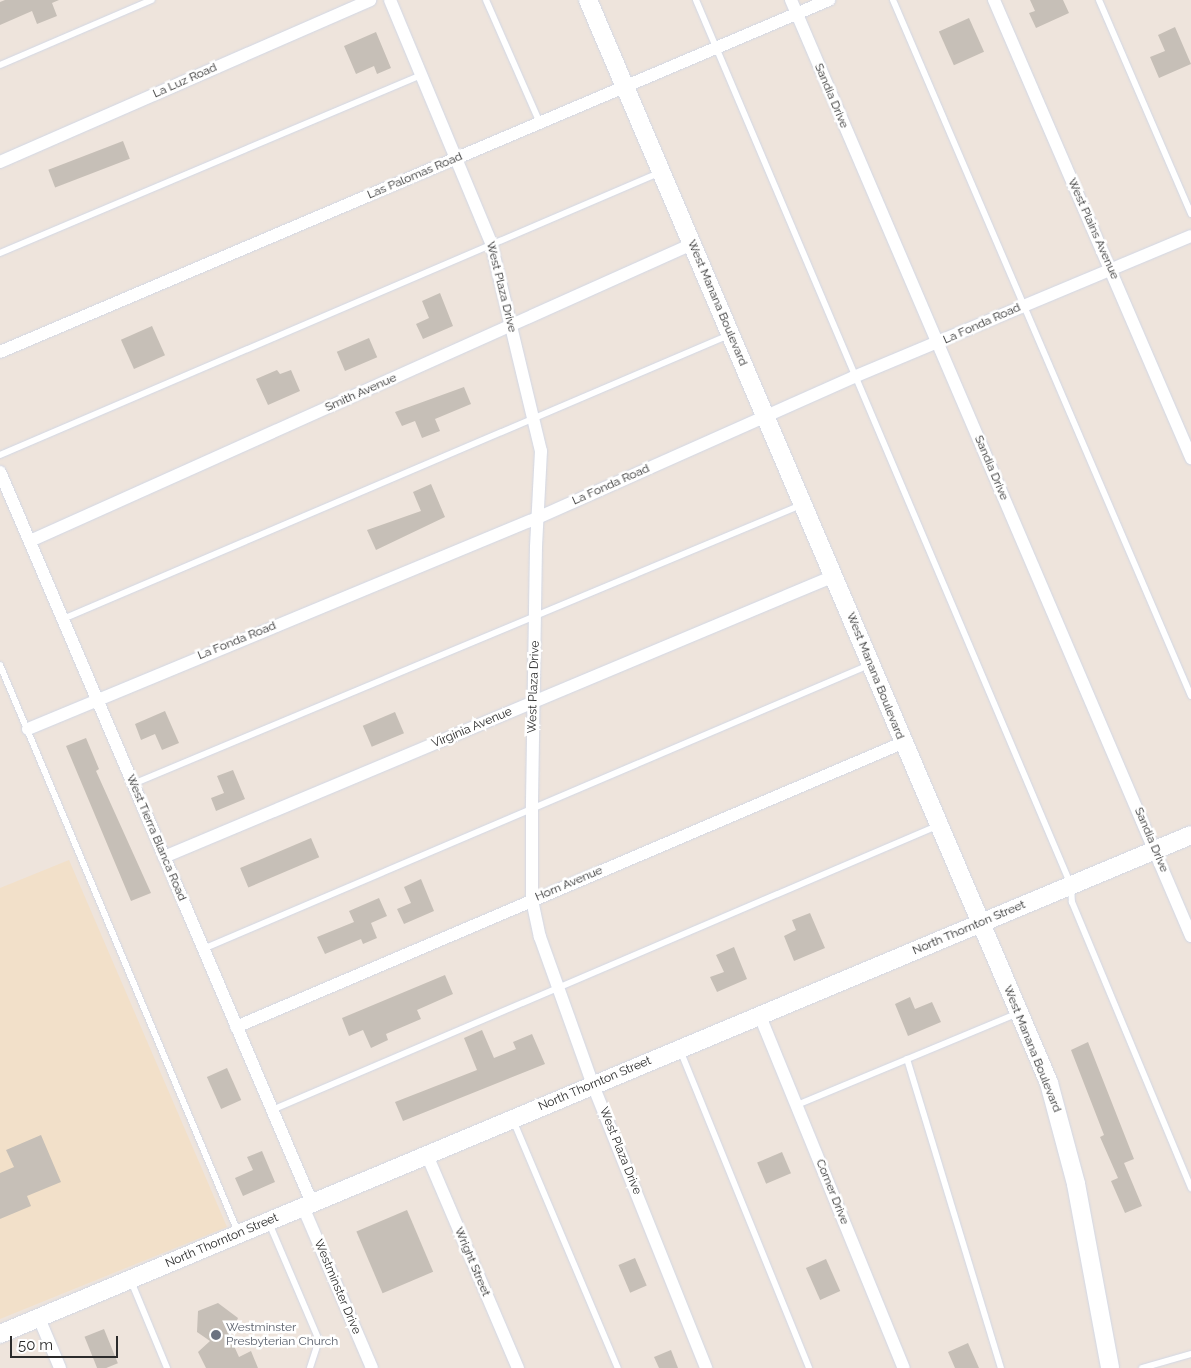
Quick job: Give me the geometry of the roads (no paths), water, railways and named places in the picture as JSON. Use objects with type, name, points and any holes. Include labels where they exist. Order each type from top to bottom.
[{"type":"street","name":"La Luz Road","points":[[0,162],[370,0]]},
{"type":"street","name":"West Plaza Drive","points":[[390,0],[491,243],[542,451],[537,518],[533,702],[532,900],[559,989],[593,1085],[706,1368]]},
{"type":"street","name":"West Manana Boulevard","points":[[588,0],[834,576],[902,743],[1019,1012],[1062,1127],[1110,1368]]},
{"type":"street","name":"Sandia Drive","points":[[791,0],[1191,936]]},
{"type":"street","name":"Las Palomas Road","points":[[0,352],[829,0]]},
{"type":"street","name":"West Plains Avenue","points":[[994,0],[1191,458]]},
{"type":"street","name":"La Fonda Road","points":[[28,729],[537,518],[854,377],[938,344],[1191,236]]},
{"type":"street","name":"Smith Avenue","points":[[30,541],[692,244]]},
{"type":"street","name":"West Tierra Blanca Road","points":[[0,472],[272,1110],[307,1205]]},
{"type":"street","name":"Virginia Avenue","points":[[164,857],[834,576]]},
{"type":"street","name":"Horn Avenue","points":[[236,1027],[902,743]]},
{"type":"street","name":"North Thornton Street","points":[[0,1334],[982,924],[1191,834]]},
{"type":"street","name":"Comer Drive","points":[[760,1016],[904,1368]]},
{"type":"street","name":"Wright Street","points":[[426,1155],[518,1368]]},
{"type":"street","name":"Westminster Drive","points":[[307,1205],[372,1368]]},
{"type":"street","points":[[39,1318],[60,1368]]},
{"type":"lane","points":[[0,65],[152,0]]},
{"type":"lane","points":[[486,0],[540,123]]},
{"type":"lane","points":[[696,0],[854,377],[1071,885],[1072,902],[1191,1188]]},
{"type":"lane","points":[[893,0],[1191,696]]},
{"type":"lane","points":[[1099,0],[1191,214]]},
{"type":"lane","points":[[0,253],[422,75]]},
{"type":"lane","points":[[0,455],[491,243],[661,172]]},
{"type":"lane","points":[[63,618],[730,334]]},
{"type":"lane","points":[[133,784],[803,504]]},
{"type":"lane","points":[[203,949],[532,811],[870,664]]},
{"type":"lane","points":[[0,666],[239,1234]]},
{"type":"lane","points":[[272,1110],[938,826]]},
{"type":"lane","points":[[797,1105],[1019,1012]]},
{"type":"lane","points":[[679,1049],[809,1368]]},
{"type":"lane","points":[[907,1059],[1001,1368]]},
{"type":"lane","points":[[513,1119],[618,1368]]},
{"type":"lane","points":[[269,1221],[319,1340],[310,1368]]},
{"type":"lane","points":[[130,1279],[167,1368]]},
{"type":"lane","points":[[1142,1368],[1191,1354]]},
{"type":"place","name":"Westminster Presbyterian Church","points":[[216,1335]]}]
